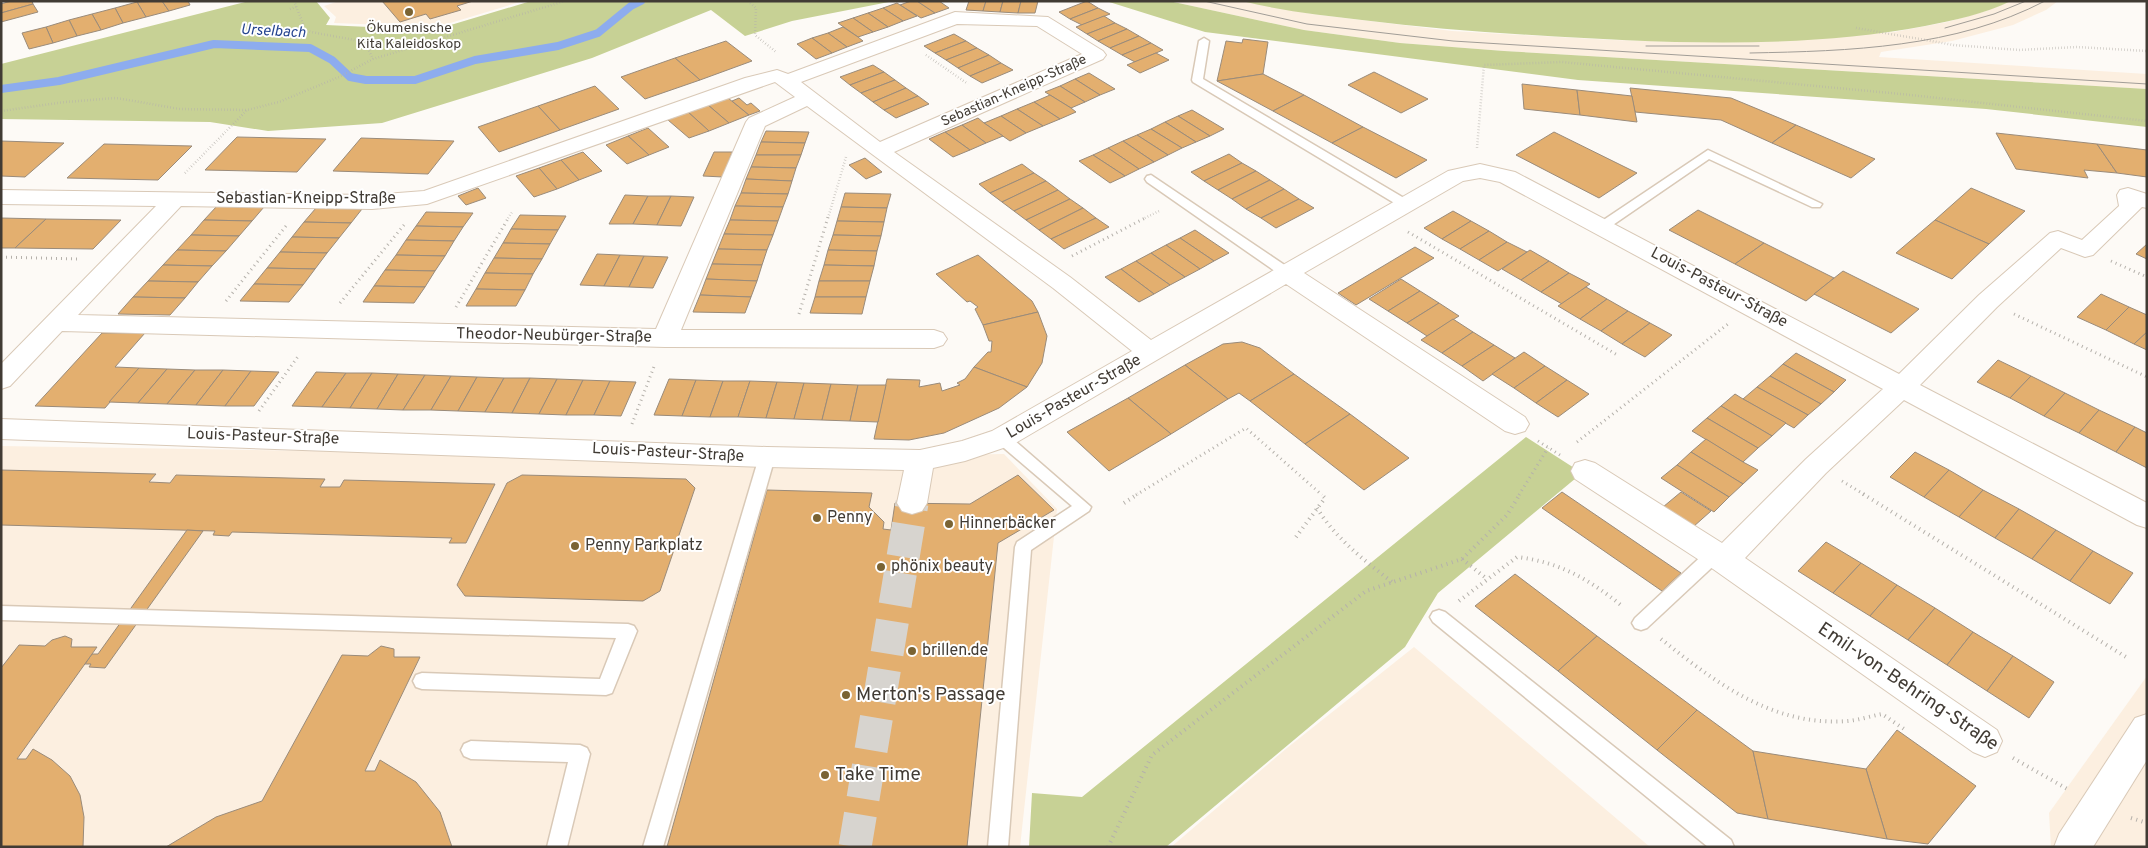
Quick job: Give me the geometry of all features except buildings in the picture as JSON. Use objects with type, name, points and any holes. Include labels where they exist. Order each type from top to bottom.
[{"type":"street","name":"Sebastian-Kneipp-Straße","points":[[1,197],[372,202],[427,197],[752,82],[782,79],[955,18],[1041,21],[1096,55],[993,102],[870,145]]},
{"type":"street","points":[[782,79],[1044,270],[1151,353]]},
{"type":"street","points":[[665,338],[756,122],[809,98]]},
{"type":"street","name":"Louis-Pasteur-Straße","points":[[1,429],[767,457],[920,460],[965,450],[1002,438],[1405,204],[1456,176],[1480,171],[1507,177],[1603,226],[2147,517]]},
{"type":"street","points":[[1719,557],[1903,386],[1988,301],[2058,238],[2085,250],[2131,206],[2128,196],[2147,201]]},
{"type":"street","points":[[1,380],[118,260],[167,199]]},
{"type":"street","points":[[1287,273],[1516,424]]},
{"type":"street","name":"Theodor-Neubürger-Straße","points":[[57,323],[665,338],[790,340],[934,339]]},
{"type":"street","points":[[912,503],[920,460]]},
{"type":"street","name":"Emil-von-Behring-Straße","points":[[1577,460],[1985,741]]},
{"type":"street","points":[[2072,847],[2147,729]]},
{"type":"lane","points":[[1204,41],[1197,80],[1405,204]]},
{"type":"lane","points":[[1603,226],[1708,154],[1816,204]]},
{"type":"lane","points":[[1151,179],[1287,273]]},
{"type":"lane","points":[[998,847],[1022,547],[1083,507],[1002,438]]},
{"type":"lane","points":[[653,847],[767,457]]},
{"type":"lane","points":[[1641,622],[1719,557]]},
{"type":"lane","points":[[1,613],[628,631],[606,687],[422,681]]},
{"type":"lane","points":[[1439,617],[1724,847]]},
{"type":"lane","points":[[471,750],[580,754],[557,847]]},
{"type":"path","points":[[294,1],[306,32],[365,42],[372,59]]},
{"type":"path","points":[[1,111],[65,102],[116,98],[180,109],[247,110],[279,102],[339,77],[372,59],[565,1]]},
{"type":"path","points":[[748,1],[756,8],[755,34],[784,58],[775,66],[782,79]]},
{"type":"path","points":[[290,9],[296,7]]},
{"type":"path","points":[[1856,28],[1954,45],[2019,50],[2077,47],[2147,51]]},
{"type":"path","points":[[901,37],[993,102]]},
{"type":"path","points":[[1477,149],[1484,65],[1562,62],[1901,94],[2147,121]]},
{"type":"path","points":[[167,199],[247,110]]},
{"type":"path","points":[[790,340],[850,146],[870,145]]},
{"type":"path","points":[[256,414],[318,329],[427,197]]},
{"type":"path","points":[[1044,270],[1182,199]]},
{"type":"path","points":[[206,327],[306,200]]},
{"type":"path","points":[[441,333],[512,212]]},
{"type":"path","points":[[1407,232],[1619,356]]},
{"type":"path","points":[[2085,250],[2147,277]]},
{"type":"path","points":[[1,256],[118,260]]},
{"type":"path","points":[[1988,301],[2147,377]]},
{"type":"path","points":[[1576,443],[1730,322]]},
{"type":"path","points":[[630,429],[665,338]]},
{"type":"path","points":[[1516,424],[1548,448],[1560,455],[1577,460]]},
{"type":"path","points":[[1124,503],[1246,428],[1325,498],[1296,537]]},
{"type":"path","points":[[1108,847],[1152,755],[1366,590],[1462,560],[1507,515],[1548,448]]},
{"type":"path","points":[[1560,455],[1577,460]]},
{"type":"path","points":[[1816,466],[2126,657]]},
{"type":"path","points":[[1317,508],[1328,528],[1355,553],[1393,582]]},
{"type":"path","points":[[1439,617],[1517,557],[1543,559],[1567,568],[1589,581],[1709,678],[1764,708],[1800,720],[1824,723],[1860,721],[1882,714],[1911,733]]},
{"type":"path","points":[[1462,560],[1487,579]]},
{"type":"path","name":"Emil-von-Behring-Straße","points":[[1985,741],[2098,805]]},
{"type":"shaded area","name":"Ökumenische Kita Kaleidoskop","points":[[339,1],[523,1],[437,27],[334,23],[336,17],[324,6]]},
{"type":"shaded area","points":[[1169,1],[1242,1],[1312,14],[1452,31],[1612,40],[1690,42],[1784,40],[1894,32],[1947,22],[1986,11],[2011,1],[2058,1],[2046,10],[2013,25],[1952,41],[1881,52],[1879,57],[2147,74],[2147,89],[1504,51],[1400,43],[1304,30]]},
{"type":"shaded area","points":[[1,446],[764,458],[1004,454],[1057,509],[1020,847],[1,847]]},
{"type":"shaded area","points":[[1414,647],[1650,847],[1171,847],[1287,748]]},
{"type":"shaded area","points":[[2147,676],[2147,847],[2051,847],[2049,813]]},
{"type":"green space","points":[[249,1],[316,1],[330,18],[326,25],[434,30],[531,1],[894,1],[792,21],[745,36],[711,10],[592,58],[382,123],[268,131],[210,122],[1,119],[1,64]]},
{"type":"green space","points":[[1106,1],[1169,1],[1304,30],[1400,43],[1504,51],[2147,89],[2147,127],[1986,109],[1578,80],[1205,32]]},
{"type":"green space","points":[[1242,1],[2011,1],[1991,10],[1958,19],[1877,34],[1779,42],[1680,42],[1447,29],[1302,12]]},
{"type":"green space","points":[[1526,437],[1582,473],[1438,593],[1405,647],[1166,847],[1029,847],[1032,793],[1082,797]]},
{"type":"waterway","name":"Urselbach","points":[[1,89],[59,81],[214,44],[310,48],[332,60],[350,77],[366,80],[415,80],[475,60],[558,46],[598,33],[631,6],[641,1]]},
{"type":"tunnel","points":[[855,847],[912,503]]},
{"type":"tram line","points":[[1204,1],[1307,24],[1453,41],[2147,84]]},
{"type":"tram line","points":[[1945,28],[1994,14],[2026,1]]},
{"type":"tram line","points":[[1750,53],[1864,48],[1938,38],[1975,29],[2011,17],[2045,1]]},
{"type":"tram line","points":[[1646,46],[1759,46]]},
{"type":"place","name":"Ökumenische Kita Kaleidoskop","points":[[409,12]]},
{"type":"place","name":"Penny","points":[[817,518]]},
{"type":"place","name":"Hinnerbäcker","points":[[949,524]]},
{"type":"place","name":"Penny Parkplatz","points":[[575,546]]},
{"type":"place","name":"phönix beauty","points":[[881,567]]},
{"type":"place","name":"brillen.de","points":[[912,651]]},
{"type":"place","name":"Merton's Passage","points":[[846,695]]},
{"type":"place","name":"Take Time","points":[[825,775]]}]
